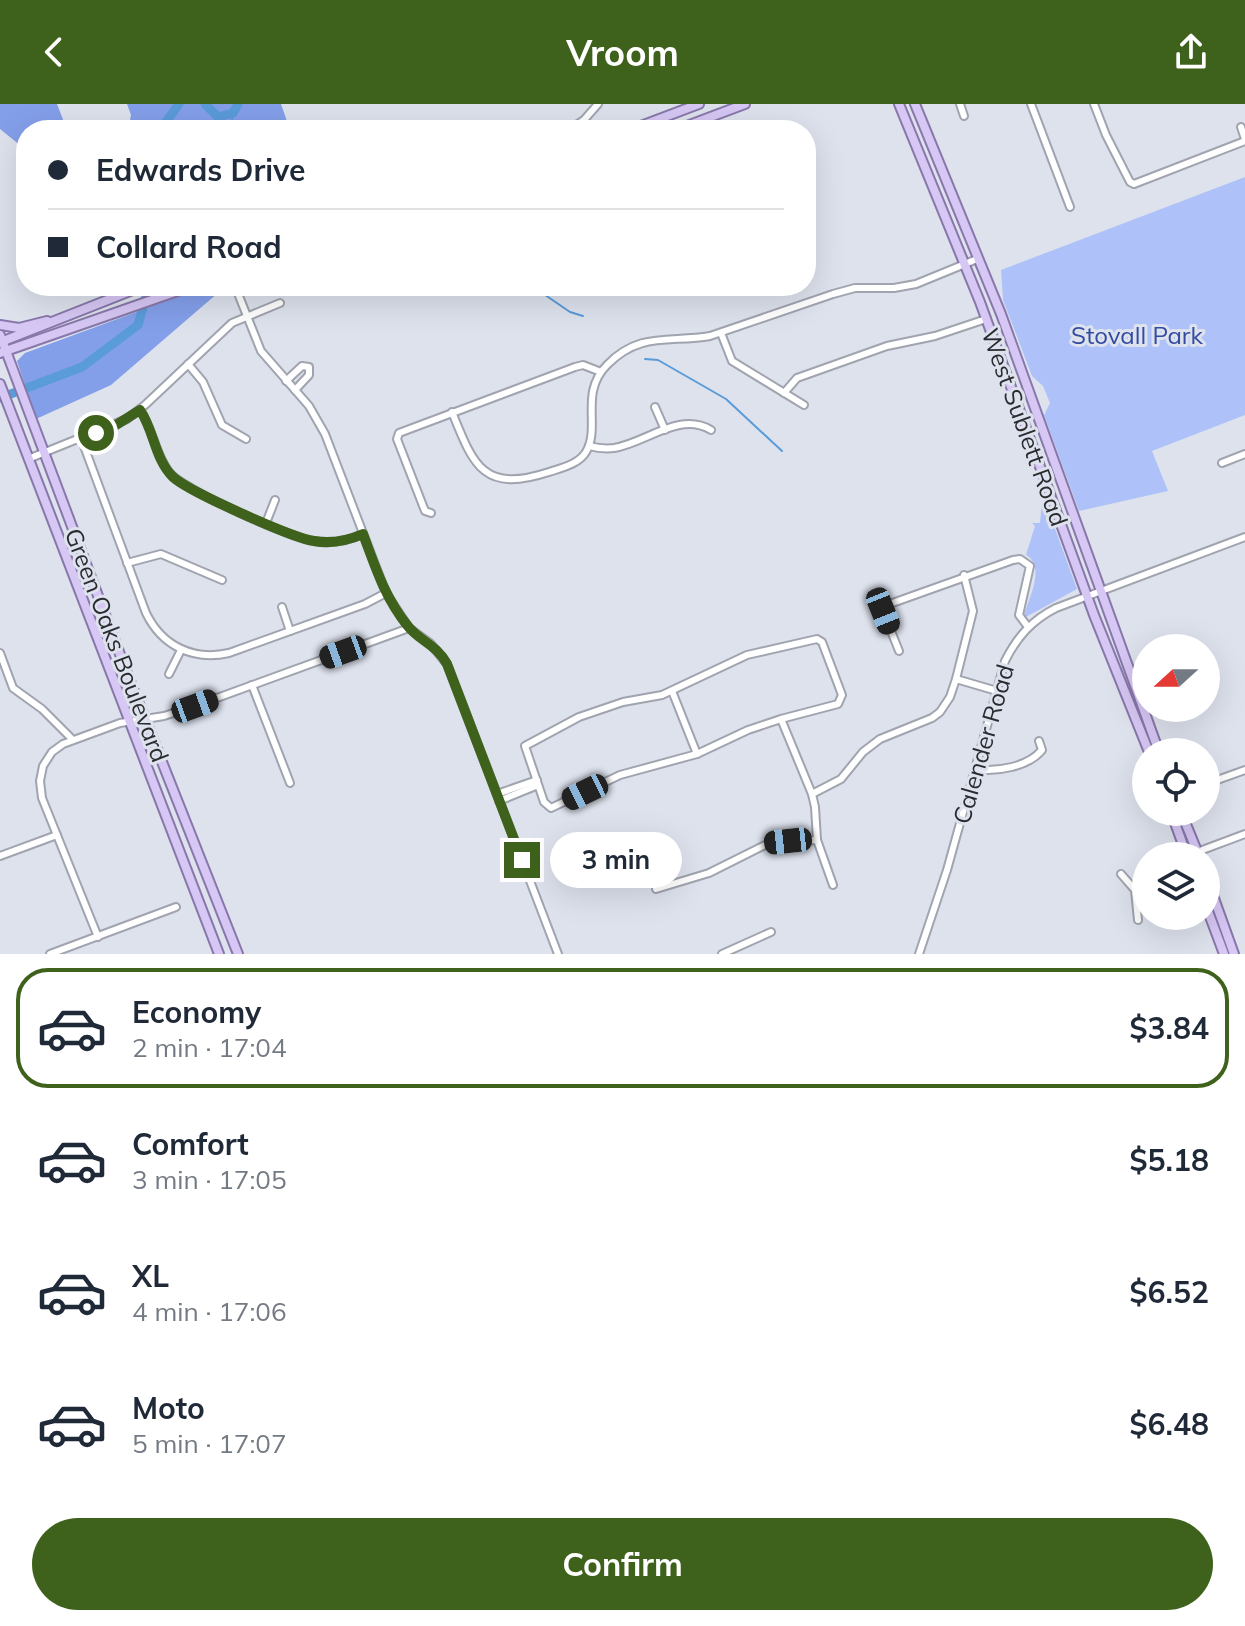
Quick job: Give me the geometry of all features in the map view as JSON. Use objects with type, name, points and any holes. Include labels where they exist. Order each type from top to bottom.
[{"type":"main road","points":[[657,120],[699,104]]},
{"type":"main road","points":[[703,120],[745,104]]},
{"type":"main road","name":"West Sublett Road","points":[[899,104],[986,319],[1087,596],[1143,738]]},
{"type":"main road","name":"West Sublett Road","points":[[915,104],[1001,314],[1154,738]]},
{"type":"main road","points":[[2,345],[55,319],[116,296]]},
{"type":"main road","points":[[2,345],[90,322],[165,296]]},
{"type":"main road","points":[[85,308],[90,322]]},
{"type":"main road","points":[[0,325],[10,329],[55,319]]},
{"type":"main road","name":"Green Oaks Boulevard","points":[[2,345],[238,954]]},
{"type":"main road","points":[[0,384],[219,954]]},
{"type":"main road","points":[[1220,915],[1234,954]]},
{"type":"main road","points":[[1215,930],[1224,954]]},
{"type":"street","points":[[584,120],[598,104]]},
{"type":"street","points":[[960,104],[964,116]]},
{"type":"street","points":[[1031,104],[1070,207]]},
{"type":"street","points":[[1094,104],[1106,135],[1130,182],[1134,184],[1245,140],[1241,127]]},
{"type":"street","points":[[452,412],[474,460],[488,474],[505,480],[527,479],[567,466],[584,456],[589,446],[591,398],[601,372],[624,351],[650,340],[667,337],[691,340],[721,333],[855,288],[906,286],[977,259]]},
{"type":"street","points":[[239,296],[261,351],[309,406],[325,434],[386,593],[409,628],[427,640],[444,659],[558,954]]},
{"type":"street","points":[[28,459],[116,425],[140,410],[228,325],[280,303]]},
{"type":"street","points":[[784,393],[797,378],[887,346],[935,336],[986,319]]},
{"type":"street","points":[[721,333],[732,361],[804,405]]},
{"type":"street","points":[[188,364],[203,382],[222,425],[246,439]]},
{"type":"street","points":[[431,513],[425,511],[397,439],[399,433],[575,367],[583,365],[601,372]]},
{"type":"street","points":[[286,381],[302,366],[309,367],[309,375],[295,390]]},
{"type":"street","points":[[655,407],[665,430]]},
{"type":"street","points":[[140,410],[167,470],[184,485],[297,537],[317,542],[341,541],[363,534]]},
{"type":"street","points":[[589,446],[612,448],[693,423],[711,430]]},
{"type":"street","points":[[81,438],[153,626],[181,650],[206,656],[223,654],[365,604],[386,593]]},
{"type":"street","points":[[1222,463],[1245,454]]},
{"type":"street","points":[[266,523],[275,500]]},
{"type":"street","name":"Calender Road","points":[[919,954],[976,769],[1005,661],[1028,627],[1045,613],[1245,538]]},
{"type":"street","points":[[127,563],[161,554],[222,580]]},
{"type":"street","points":[[899,651],[883,611],[884,606],[1013,560],[1027,562],[1030,574],[1019,615],[1028,627]]},
{"type":"street","points":[[812,794],[841,779],[863,752],[880,739],[940,712],[950,697],[956,679],[973,611],[964,575]]},
{"type":"street","points":[[282,607],[290,631]]},
{"type":"street","points":[[98,937],[42,798],[40,776],[55,749],[128,721],[173,714],[409,628]]},
{"type":"street","points":[[817,639],[822,642],[842,695],[838,704],[748,730],[697,754],[620,775],[551,808],[544,802],[525,746],[579,717],[623,702],[672,691],[747,655],[817,639]]},
{"type":"street","points":[[169,674],[181,650]]},
{"type":"street","points":[[0,653],[13,688],[42,709],[73,740]]},
{"type":"street","points":[[956,679],[997,691]]},
{"type":"street","points":[[252,685],[290,783]]},
{"type":"street","points":[[672,691],[697,754]]},
{"type":"street","points":[[781,719],[812,794],[817,840],[833,885]]},
{"type":"street","points":[[976,769],[998,770],[1036,756],[1042,750],[1039,741]]},
{"type":"street","points":[[1220,779],[1245,770]]},
{"type":"street","points":[[498,798],[538,782]]},
{"type":"street","points":[[1220,845],[1245,834]]},
{"type":"street","points":[[0,856],[57,835]]},
{"type":"street","points":[[656,889],[709,873],[769,843],[817,840]]},
{"type":"street","points":[[1121,874],[1132,887]]},
{"type":"street","points":[[50,954],[176,907]]},
{"type":"street","points":[[722,954],[771,932]]},
{"type":"green space","name":"Stovall Park","points":[[1245,177],[1245,415],[1152,451],[1168,491],[1079,511],[1044,415],[1050,403],[1043,386],[1032,376],[1003,300],[1001,270]]},
{"type":"green space","points":[[1045,501],[1077,589],[1026,617],[1035,567],[1026,555],[1035,526],[1032,523],[1040,523],[1042,502]]},
{"type":"shaded area","points":[[0,104],[57,104],[63,120],[16,120],[16,142],[0,129]]},
{"type":"shaded area","points":[[127,104],[281,104],[287,120],[130,120]]},
{"type":"shaded area","points":[[180,296],[214,296],[111,385],[36,419],[17,361],[25,353]]},
{"type":"waterway","points":[[167,120],[179,104]]},
{"type":"waterway","points":[[205,104],[218,117],[233,113],[238,104]]},
{"type":"waterway","points":[[232,120],[233,113]]},
{"type":"waterway","points":[[0,398],[82,367],[138,325],[146,296]]},
{"type":"waterway","points":[[547,296],[570,312],[583,316]]},
{"type":"waterway","points":[[645,359],[658,360],[726,399],[782,451]]},
{"type":"route","points":[[96,433],[140,410],[167,470],[184,485],[305,539],[336,542],[363,534],[392,603],[409,628],[427,640],[447,664],[522,860]]}]
